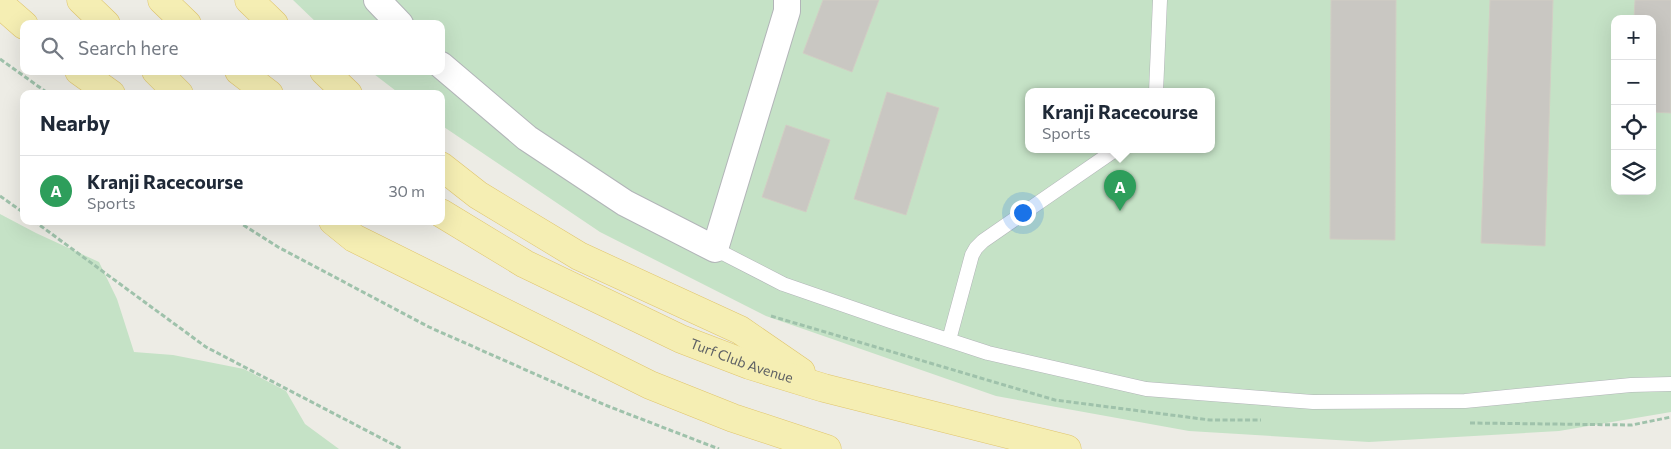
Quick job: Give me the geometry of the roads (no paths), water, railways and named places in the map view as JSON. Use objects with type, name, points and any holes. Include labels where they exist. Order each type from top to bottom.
[{"type":"main road","points":[[81,0],[102,20]]},
{"type":"main road","points":[[162,0],[183,20]]},
{"type":"main road","points":[[249,0],[270,20]]},
{"type":"main road","points":[[0,4],[20,22]]},
{"type":"main road","points":[[85,75],[105,90]]},
{"type":"main road","points":[[160,75],[175,90]]},
{"type":"main road","points":[[244,75],[264,90]]},
{"type":"main road","points":[[328,75],[344,90]]},
{"type":"main road","points":[[445,169],[478,195],[579,256],[740,330],[824,388]]},
{"type":"main road","name":"Turf Club Avenue","points":[[445,215],[525,264],[681,339],[749,365],[824,388],[1067,449]]},
{"type":"main road","points":[[326,225],[650,385],[733,418],[827,449]]},
{"type":"main road","points":[[338,225],[354,238]]},
{"type":"street","points":[[377,0],[396,20]]},
{"type":"street","points":[[445,68],[528,138],[626,203],[715,249],[787,11],[787,0]]},
{"type":"lane","points":[[1156,88],[1160,0]]},
{"type":"lane","points":[[949,340],[972,255],[976,248],[983,241],[1111,153]]},
{"type":"lane","points":[[715,249],[783,284],[988,353],[1146,389],[1313,402],[1466,401],[1631,385],[1671,384]]},
{"type":"place","name":"Kranji Racecourse","points":[[1120,211]]}]
